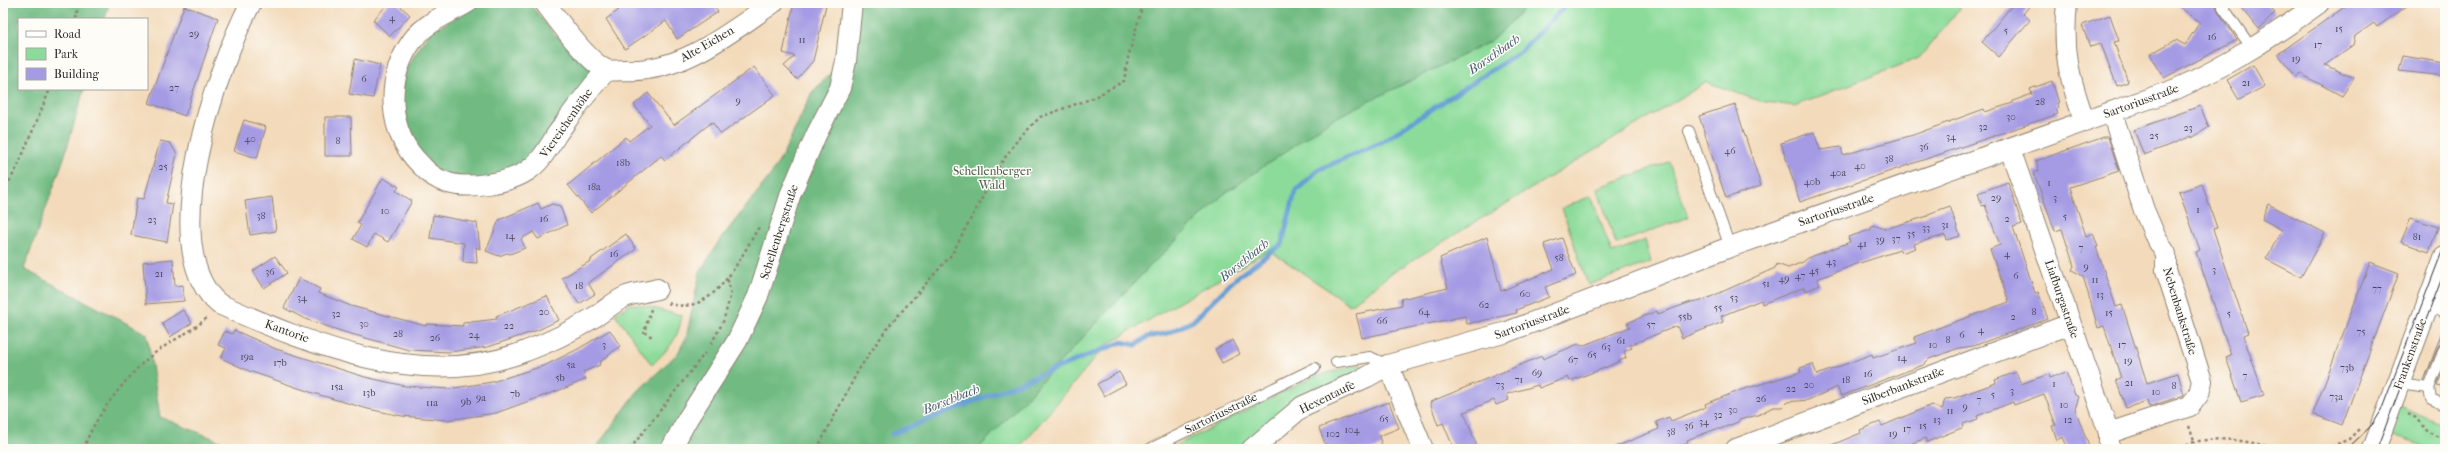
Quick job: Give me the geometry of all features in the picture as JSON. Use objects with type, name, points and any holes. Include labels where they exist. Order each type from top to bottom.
[{"type":"main road","name":"Frankenstraße","points":[[2374,449],[2399,384],[2436,310],[2443,269]]},
{"type":"street","name":"Kantorie","points":[[251,3],[226,63],[208,117],[199,150],[190,201],[190,230],[201,278],[210,297],[219,304],[336,349],[386,362],[420,367],[455,367],[487,362],[525,352],[563,335],[627,296],[659,293]]},
{"type":"street","name":"Viereichenhöhe","points":[[467,3],[428,25],[412,40],[400,66],[394,88],[393,113],[399,135],[406,148],[430,174],[447,183],[472,186],[496,183],[512,179],[527,171],[541,160],[591,86],[607,70]]},
{"type":"street","points":[[545,3],[587,54],[607,70]]},
{"type":"street","name":"Alte Eichen","points":[[607,70],[639,71],[669,65],[701,50],[773,3]]},
{"type":"street","name":"Schellenbergstraße","points":[[671,449],[688,418],[737,341],[758,296],[791,193],[816,135],[840,88],[846,60],[852,3]]},
{"type":"street","points":[[2067,3],[2064,33],[2066,62],[2073,90],[2085,122]]},
{"type":"street","name":"Sartoriusstraße","points":[[1388,365],[1507,332],[1730,247],[2112,113],[2204,77],[2253,50],[2310,6]]},
{"type":"street","name":"Nebenbankstraße","points":[[2109,441],[2190,406],[2200,394],[2202,381],[2166,270],[2166,254],[2156,238],[2144,210],[2112,113]]},
{"type":"street","name":"Liafburgastraße","points":[[2010,149],[2109,441]]},
{"type":"street","name":"Silberbankstraße","points":[[1736,449],[2070,324]]},
{"type":"street","points":[[1388,365],[1423,449]]},
{"type":"street","name":"Hexentaufe","points":[[1252,449],[1303,406],[1367,377],[1388,365]]},
{"type":"lane","points":[[2223,7],[2253,50]]},
{"type":"lane","points":[[1689,131],[1730,247]]},
{"type":"lane","points":[[2445,347],[2429,388],[2431,399],[2445,404]]},
{"type":"lane","points":[[1336,362],[1370,357],[1388,365]]},
{"type":"lane","name":"Sartoriusstraße","points":[[1150,449],[1315,368]]},
{"type":"lane","points":[[2399,384],[2429,388]]},
{"type":"path","points":[[76,18],[78,3]]},
{"type":"path","points":[[817,449],[859,369],[888,327],[952,254],[999,166],[1016,142],[1040,117],[1093,98],[1124,81],[1128,58],[1143,3]]},
{"type":"path","points":[[3,192],[17,168],[50,90]]},
{"type":"path","points":[[654,338],[644,332],[651,307],[659,293],[666,303],[680,307],[703,302],[714,294],[727,277],[764,220]]},
{"type":"path","points":[[630,449],[709,348],[723,322],[731,294],[727,277]]},
{"type":"path","points":[[84,449],[93,426],[131,376],[147,359],[201,323],[219,304]]},
{"type":"path","points":[[2408,414],[2416,418],[2426,430],[2445,440]]},
{"type":"path","points":[[2326,449],[2349,439],[2365,422]]},
{"type":"path","points":[[2175,449],[2194,441],[2220,438],[2281,449]]},
{"type":"green space","points":[[3,3],[109,3],[105,18],[18,18],[18,90],[84,90],[64,158],[24,269],[147,334],[160,417],[240,449],[3,449]]},
{"type":"green space","points":[[482,3],[529,3],[554,34],[586,57],[593,66],[585,82],[525,169],[477,182],[437,171],[405,136],[401,89],[406,68],[430,32]]},
{"type":"green space","name":"Schellenberger Wald","points":[[854,3],[1530,3],[1491,41],[1331,120],[1224,194],[1149,267],[978,449],[673,449],[739,341],[817,135]]},
{"type":"green space","points":[[1530,3],[1964,3],[1919,58],[1794,106],[1759,101],[1707,82],[1393,272],[1350,305],[1269,250],[1106,345],[1018,449],[978,449],[1149,267],[1224,194],[1330,120],[1491,41]]},
{"type":"green space","points":[[841,64],[757,294],[669,449],[595,449],[637,392],[678,353],[686,338],[700,272],[719,241],[770,176],[783,155],[812,92]]},
{"type":"green space","points":[[1669,162],[1688,217],[1616,244],[1597,188]]},
{"type":"green space","points":[[1591,196],[1612,253],[1645,240],[1651,262],[1588,285],[1562,208]]},
{"type":"green space","points":[[630,304],[643,305],[682,315],[678,331],[672,343],[652,365],[615,314]]},
{"type":"green space","points":[[1360,365],[1362,375],[1243,449],[1169,449],[1315,376]]},
{"type":"green space","points":[[2393,403],[2445,425],[2445,449],[2432,449],[2382,432]]},
{"type":"building","points":[[389,3],[397,3],[410,15],[390,36],[373,20]]},
{"type":"building","points":[[625,3],[713,3],[718,12],[677,39],[666,21],[625,49],[606,19],[619,10],[617,8]]},
{"type":"building","points":[[794,3],[826,5],[813,61],[797,79],[784,66],[795,56],[783,53]]},
{"type":"building","points":[[2014,3],[2032,3],[2023,14],[2030,20],[1999,57],[1982,42]]},
{"type":"building","points":[[2174,3],[2215,3],[2218,11],[2237,40],[2164,78],[2150,54],[2176,40],[2185,45],[2200,22]]},
{"type":"building","points":[[2238,3],[2265,3],[2275,13],[2259,29]]},
{"type":"building","points":[[2350,3],[2411,3],[2377,27],[2374,23],[2355,36],[2353,45],[2325,65],[2354,78],[2342,96],[2301,74],[2296,77],[2278,54]]},
{"type":"building","points":[[184,6],[218,18],[185,116],[149,103]]},
{"type":"building","points":[[2110,15],[2119,41],[2114,42],[2128,82],[2117,86],[2101,44],[2090,47],[2082,25]]},
{"type":"building","points":[[2403,56],[2445,63],[2445,76],[2399,71]]},
{"type":"building","points":[[355,59],[380,65],[373,98],[349,94]]},
{"type":"building","points":[[2253,65],[2265,86],[2239,100],[2227,80]]},
{"type":"building","points":[[754,67],[775,95],[721,134],[712,122],[665,160],[661,156],[591,213],[568,185],[626,137],[629,141],[650,125],[634,105],[648,93],[674,125]]},
{"type":"building","points":[[2052,81],[2059,103],[2057,103],[2059,108],[2056,109],[2058,114],[1800,202],[1781,143],[1814,132],[1820,150],[1841,147],[1843,155],[1913,135],[1984,109],[1985,112],[2013,103],[2013,101],[2032,94],[2030,89]]},
{"type":"building","points":[[1735,104],[1761,186],[1726,198],[1699,116]]},
{"type":"building","points":[[2200,106],[2209,127],[2192,138],[2192,136],[2144,155],[2134,130]]},
{"type":"building","points":[[325,117],[351,117],[352,156],[325,156]]},
{"type":"building","points":[[244,120],[266,127],[257,158],[234,151]]},
{"type":"building","points":[[2104,137],[2108,137],[2119,171],[2070,187],[2086,236],[2093,233],[2098,247],[2096,247],[2116,307],[2122,305],[2147,383],[2178,373],[2184,395],[2149,407],[2147,401],[2126,408],[2116,380],[2121,378],[2104,326],[2098,328],[2083,276],[2072,270],[2074,266],[2062,229],[2055,231],[2034,173],[2039,171],[2036,161]]},
{"type":"building","points":[[160,141],[170,143],[177,154],[166,203],[173,204],[167,242],[131,235],[137,198],[144,199]]},
{"type":"building","points":[[383,178],[399,187],[396,191],[412,201],[388,242],[374,234],[367,247],[353,239],[361,225],[357,223]]},
{"type":"building","points":[[2008,182],[2022,224],[2013,227],[2035,293],[2038,292],[2048,319],[1973,346],[1959,348],[1929,359],[1923,365],[1841,396],[1837,387],[1808,400],[1787,402],[1782,407],[1773,407],[1758,415],[1739,420],[1738,422],[1720,429],[1716,429],[1687,440],[1688,443],[1672,449],[1610,449],[1659,429],[1656,422],[1669,417],[1671,421],[1706,407],[1705,404],[1741,390],[1801,372],[1800,368],[1813,364],[1817,375],[1872,354],[1873,358],[1917,343],[1914,337],[2009,302],[1990,249],[2000,245],[1985,205],[1982,206],[1978,193]]},
{"type":"building","points":[[2202,184],[2217,228],[2213,229],[2248,333],[2243,335],[2264,395],[2241,402],[2226,357],[2231,355],[2196,252],[2200,250],[2179,192]]},
{"type":"building","points":[[272,197],[276,231],[250,235],[245,201]]},
{"type":"building","points":[[538,203],[541,209],[552,204],[560,206],[567,225],[538,239],[533,232],[521,239],[525,248],[510,254],[507,253],[499,256],[486,251],[499,220]]},
{"type":"building","points":[[2268,204],[2325,233],[2301,277],[2266,259],[2282,230],[2262,219]]},
{"type":"building","points":[[1950,206],[1960,236],[1947,240],[1945,235],[1914,244],[1916,248],[1901,253],[1900,250],[1854,265],[1817,279],[1820,285],[1806,291],[1805,287],[1762,304],[1761,300],[1721,316],[1723,322],[1682,338],[1677,326],[1630,345],[1632,348],[1624,351],[1626,358],[1607,367],[1570,381],[1568,377],[1539,388],[1538,385],[1507,394],[1509,400],[1496,405],[1494,400],[1464,412],[1478,449],[1454,449],[1443,423],[1438,425],[1430,402],[1542,356],[1543,359],[1578,344],[1582,346],[1630,327],[1627,323],[1657,311],[1658,314],[1691,302],[1706,299],[1775,268],[1777,264],[1788,268],[1803,262],[1808,258],[1850,242],[1848,237],[1870,230],[1873,225],[1885,229],[1928,216],[1928,214]]},
{"type":"building","points":[[433,215],[477,223],[480,249],[476,247],[477,263],[463,262],[464,243],[430,238]]},
{"type":"building","points":[[2411,218],[2438,227],[2429,252],[2401,242]]},
{"type":"building","points":[[626,234],[636,249],[588,283],[595,294],[579,304],[562,278],[592,260],[591,259]]},
{"type":"building","points":[[1487,237],[1501,291],[1554,269],[1544,244],[1562,238],[1576,275],[1545,287],[1549,297],[1516,310],[1517,313],[1467,324],[1465,316],[1362,338],[1356,314],[1402,305],[1401,299],[1448,288],[1440,258]]},
{"type":"building","points":[[275,256],[287,273],[264,288],[253,271]]},
{"type":"building","points":[[173,259],[175,286],[183,285],[184,301],[146,304],[143,262]]},
{"type":"building","points":[[2370,262],[2399,273],[2342,425],[2313,414]]},
{"type":"building","points":[[299,278],[320,289],[318,293],[351,306],[426,326],[426,324],[463,326],[463,323],[497,319],[496,316],[547,296],[559,320],[538,330],[488,347],[449,352],[409,350],[344,332],[305,319],[284,308]]},
{"type":"building","points":[[183,310],[192,323],[170,337],[162,323]]},
{"type":"building","points":[[2443,329],[2445,341],[2439,345],[2424,381]]},
{"type":"building","points":[[234,330],[276,349],[365,377],[405,386],[448,389],[492,382],[546,365],[578,349],[610,330],[620,346],[599,363],[600,365],[583,372],[586,379],[568,387],[496,413],[447,420],[402,416],[368,409],[313,393],[249,371],[221,358],[226,348],[218,345],[225,331],[232,334]]},
{"type":"building","points":[[1233,340],[1240,354],[1222,363],[1215,349]]},
{"type":"building","points":[[2445,365],[2445,388],[2437,386]]},
{"type":"building","points":[[1119,372],[1126,384],[1104,396],[1097,384]]},
{"type":"building","points":[[2016,372],[2021,384],[2049,374],[2050,378],[2066,372],[2075,395],[2079,397],[2075,409],[2090,449],[2068,449],[2063,437],[2057,440],[2052,426],[2056,425],[2044,394],[2014,405],[2013,402],[1977,416],[1978,419],[1963,424],[1964,427],[1927,442],[1926,438],[1897,449],[1822,449],[1861,433],[1860,430],[1880,422],[1882,426],[1932,405],[1942,410],[1945,399],[1954,398],[1996,383],[1995,380]]},
{"type":"building","points":[[1389,402],[1399,428],[1379,436],[1382,446],[1374,449],[1327,449],[1319,428]]},
{"type":"waterway","name":"Borschbach","points":[[892,434],[1122,342],[1136,345],[1147,337],[1168,333],[1193,321],[1236,278],[1282,244],[1295,192],[1318,170],[1380,143],[1521,51],[1568,3]]},
{"type":"tram line","points":[[2347,449],[2373,424],[2381,411],[2445,244]]},
{"type":"tram line","points":[[2377,449],[2445,270]]}]
